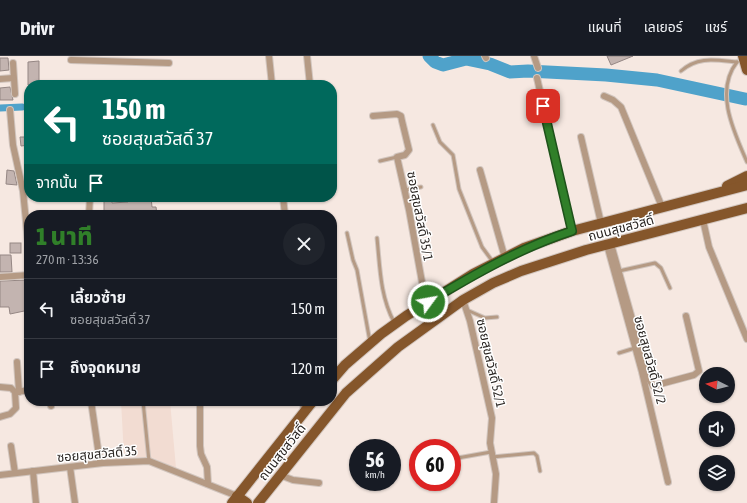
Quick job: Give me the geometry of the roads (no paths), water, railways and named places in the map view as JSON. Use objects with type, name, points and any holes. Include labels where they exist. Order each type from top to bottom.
[{"type":"main road","points":[[711,194],[747,176]]},
{"type":"main road","name":"ถนนสุขสวัสดิ์","points":[[337,374],[345,365],[370,343],[428,302],[494,264],[532,245],[572,231],[747,185]]},
{"type":"main road","name":"ถนนสุขสวัสดิ์","points":[[337,404],[368,372],[398,347],[464,305],[493,283],[521,271],[609,245],[747,208]]},
{"type":"main road","name":"ถนนสุขสวัสดิ์","points":[[234,499],[309,406]]},
{"type":"main road","name":"ถนนสุขสวัสดิ์","points":[[258,503],[335,406]]},
{"type":"main road","points":[[234,499],[247,503]]},
{"type":"street","points":[[269,56],[271,80]]},
{"type":"street","points":[[307,56],[309,80]]},
{"type":"street","points":[[534,56],[538,68]]},
{"type":"street","points":[[71,60],[130,59],[169,63]]},
{"type":"street","points":[[13,63],[15,94]]},
{"type":"street","points":[[0,80],[13,78]]},
{"type":"street","points":[[537,78],[572,231]]},
{"type":"street","points":[[604,96],[613,100],[621,107],[662,207]]},
{"type":"street","points":[[10,110],[13,145],[24,198]]},
{"type":"street","points":[[373,116],[397,114],[400,116],[409,150],[408,153],[397,157]]},
{"type":"street","points":[[581,136],[601,223]]},
{"type":"street","name":"ซอยสุขสวัสดิ์ 35/1","points":[[397,157],[405,190],[422,282],[428,302]]},
{"type":"street","points":[[480,170],[505,258]]},
{"type":"street","points":[[735,211],[747,214]]},
{"type":"street","points":[[703,220],[709,247],[747,339]]},
{"type":"street","points":[[609,245],[619,271],[649,379],[653,386],[694,375],[699,371],[686,316]]},
{"type":"street","name":"ซอยสุขสวัสดิ์ 52/2","points":[[609,245],[668,482]]},
{"type":"street","points":[[0,277],[24,275]]},
{"type":"street","name":"ซอยสุขสวัสดิ์ 52/1","points":[[464,305],[492,418],[490,433],[492,455],[496,474],[494,503]]},
{"type":"street","points":[[0,417],[10,414],[16,408],[17,362]]},
{"type":"street","points":[[0,387],[11,388],[17,392],[24,391]]},
{"type":"street","points":[[92,406],[100,463]]},
{"type":"street","points":[[200,406],[200,446],[201,454],[208,466],[208,484]]},
{"type":"street","points":[[303,406],[304,412]]},
{"type":"street","points":[[11,446],[15,473]]},
{"type":"street","name":"ซอยสุขสวัสดิ์ 35","points":[[0,475],[100,463],[149,461],[208,484],[234,499]]},
{"type":"street","points":[[70,467],[75,503]]},
{"type":"street","points":[[33,471],[36,503]]},
{"type":"street","points":[[280,475],[293,480],[319,483]]},
{"type":"lane","points":[[681,71],[689,63],[701,59],[743,62]]},
{"type":"lane","points":[[743,62],[729,76],[726,100],[747,162]]},
{"type":"lane","points":[[433,125],[440,142],[453,155],[459,189],[482,247],[494,264]]},
{"type":"lane","points":[[380,161],[397,157]]},
{"type":"lane","points":[[405,190],[421,187]]},
{"type":"lane","points":[[347,233],[353,260],[357,270],[370,343]]},
{"type":"lane","points":[[377,238],[384,297],[387,308],[395,324]]},
{"type":"lane","points":[[619,271],[655,263],[661,268],[670,288]]},
{"type":"lane","points":[[464,305],[480,317],[497,317]]},
{"type":"lane","points":[[619,352],[635,348]]},
{"type":"lane","points":[[144,406],[149,461]]},
{"type":"lane","points":[[461,458],[534,453],[537,456],[540,471]]},
{"type":"waterway","points":[[429,56],[435,62],[443,65],[466,59],[490,64],[510,72],[528,71],[606,75],[657,80],[745,99]]},
{"type":"waterway","points":[[0,108],[22,107]]}]
